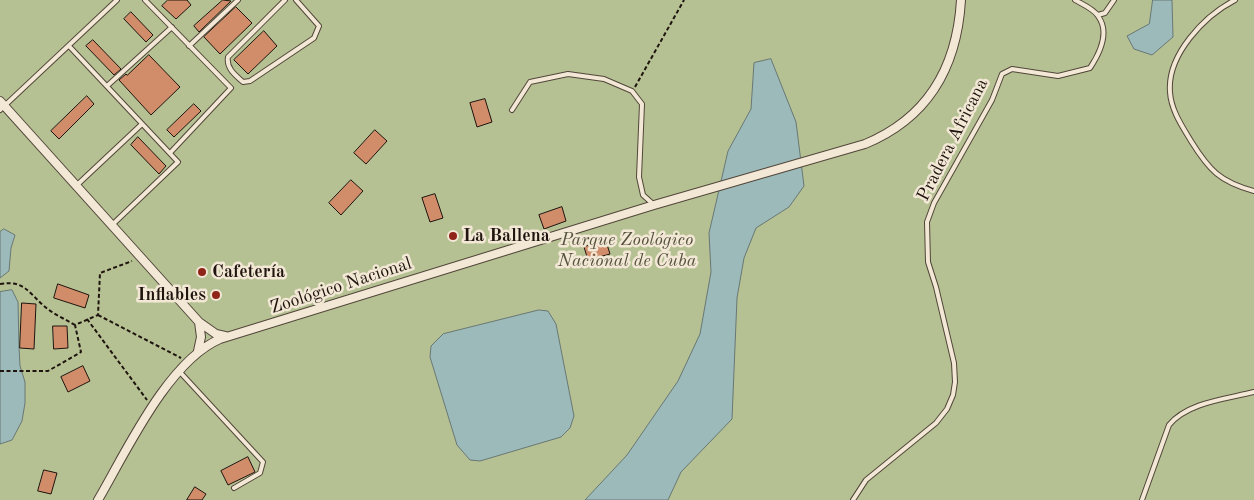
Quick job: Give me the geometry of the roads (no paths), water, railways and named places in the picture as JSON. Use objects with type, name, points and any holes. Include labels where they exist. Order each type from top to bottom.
[{"type":"street","name":"Zoológico Nacional","points":[[98,500],[153,408],[179,371],[198,351],[213,342],[883,137],[905,122],[930,94],[946,70],[954,48],[961,0]]},
{"type":"street","points":[[1,105],[199,322],[216,334],[232,336]]},
{"type":"street","points":[[198,351],[202,337],[199,322]]},
{"type":"lane","points":[[1,105],[69,46],[117,0]]},
{"type":"lane","points":[[145,0],[230,88],[170,153]]},
{"type":"lane","points":[[189,46],[238,0]]},
{"type":"lane","points":[[285,0],[228,57],[227,62],[230,69],[243,82],[250,81],[314,38],[319,26],[296,0]]},
{"type":"lane","points":[[1075,0],[1098,15],[1105,13],[1114,0]]},
{"type":"lane","points":[[1235,0],[1210,17],[1185,47],[1170,78],[1170,92],[1172,105],[1181,124],[1209,168],[1229,183],[1254,190]]},
{"type":"lane","name":"Pradera Africana","points":[[853,500],[866,480],[936,423],[947,409],[953,395],[955,382],[954,363],[936,287],[928,262],[927,222],[934,203],[992,100],[1002,74],[1012,69],[1058,76],[1090,68],[1100,53],[1103,38],[1098,15]]},
{"type":"lane","points":[[107,86],[172,28]]},
{"type":"lane","points":[[69,46],[178,162],[112,225]]},
{"type":"lane","points":[[512,110],[530,82],[568,74],[604,79],[632,91],[642,104],[640,177],[643,195],[654,206]]},
{"type":"lane","points":[[76,185],[142,124]]},
{"type":"lane","points":[[179,371],[264,462],[260,473],[234,488]]},
{"type":"lane","points":[[1142,500],[1169,425],[1177,415],[1191,409],[1254,392]]},
{"type":"water","points":[[1153,0],[1172,0],[1173,37],[1152,55],[1134,49],[1127,36],[1149,24]]},
{"type":"water","points":[[771,59],[796,122],[804,186],[789,207],[756,228],[744,258],[737,298],[732,419],[681,472],[668,500],[585,500],[627,455],[678,381],[700,334],[711,272],[709,233],[728,151],[751,109],[754,63]]},
{"type":"water","points":[[4,229],[15,235],[11,248],[9,271],[0,278],[0,232]]},
{"type":"water","points":[[12,290],[18,302],[20,366],[25,382],[25,403],[22,421],[12,440],[0,444],[0,292]]},
{"type":"water","points":[[539,310],[548,311],[556,324],[574,416],[570,428],[561,437],[480,461],[470,460],[457,445],[430,357],[431,346],[443,334]]},
{"type":"place","name":"La Ballena","points":[[453,236]]},
{"type":"place","name":"Cafetería","points":[[202,272]]},
{"type":"place","name":"Inflables","points":[[216,295]]},
{"type":"park label","name":"Parque Zoológico Nacional de Cuba","points":[[627,250]]}]
